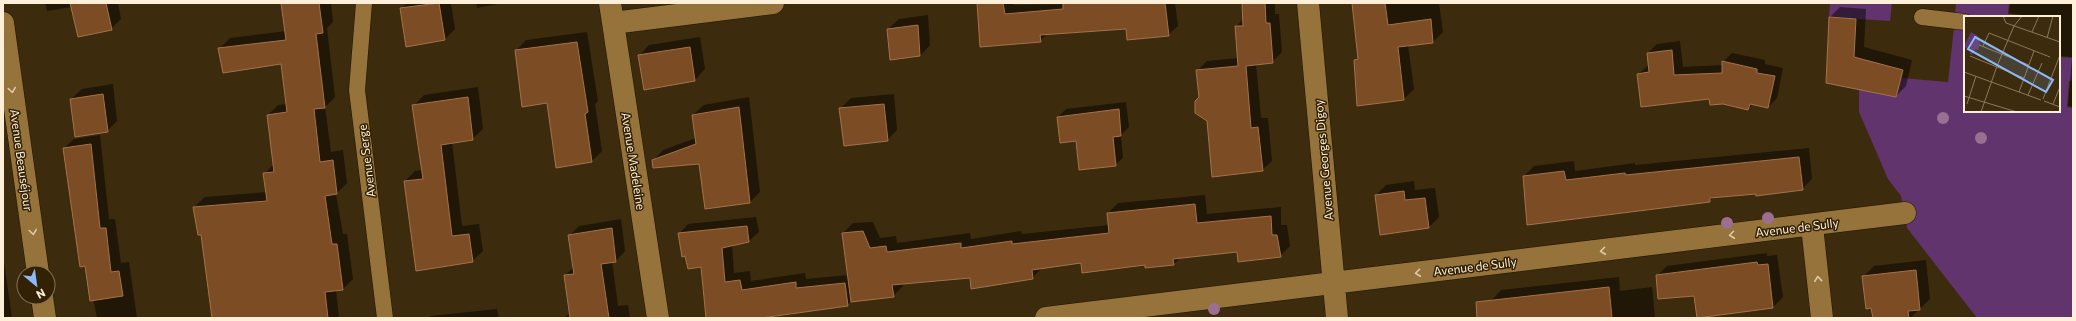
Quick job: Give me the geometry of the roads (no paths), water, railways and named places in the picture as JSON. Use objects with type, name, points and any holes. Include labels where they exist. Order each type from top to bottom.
[{"type":"street","points":[[611,13],[773,3]]},
{"type":"street","name":"Avenue Georges Digoy","points":[[1308,3],[1337,318]]},
{"type":"street","name":"Avenue Madeleine","points":[[611,13],[658,318]]},
{"type":"street","name":"Avenue Beauséjour","points":[[3,23],[37,265]]},
{"type":"street","name":"Avenue de Sully","points":[[1046,318],[1812,226],[1905,213]]},
{"type":"street","points":[[1812,226],[1822,318]]},
{"type":"street","points":[[43,305],[45,318]]},
{"type":"lane","name":"Avenue Serge","points":[[364,3],[357,90],[385,318]]},
{"type":"lane","points":[[1922,17],[1964,22]]}]
